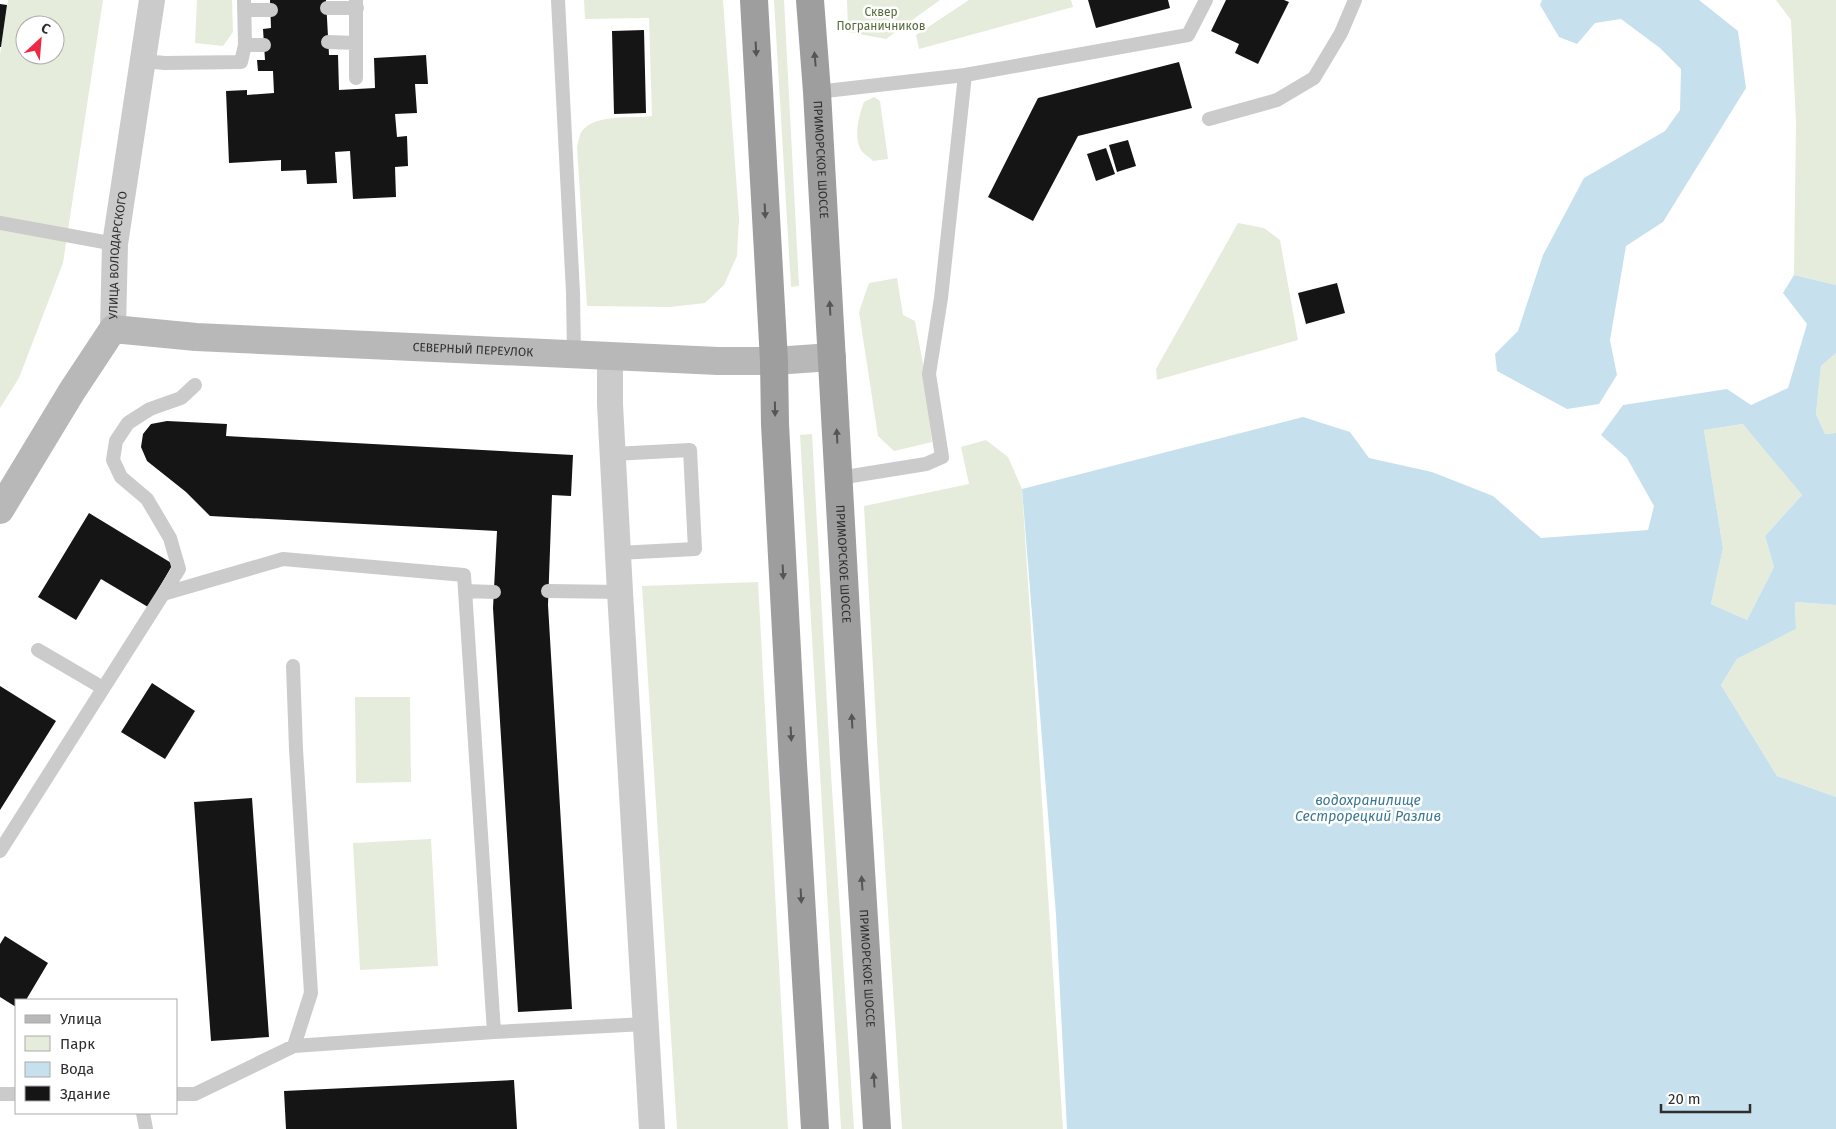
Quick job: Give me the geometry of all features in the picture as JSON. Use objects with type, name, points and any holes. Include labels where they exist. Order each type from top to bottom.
[{"type":"highway","points":[[754,0],[774,361],[775,424],[793,764],[815,1129]]},
{"type":"highway","name":"ПРИМОРСКОЕ ШОССЕ","points":[[810,0],[817,92],[854,758],[878,1129]]},
{"type":"main road","name":"СЕВЕРНЫЙ ПЕРЕУЛОК","points":[[113,329],[196,337],[610,357],[718,361],[774,361],[832,357]]},
{"type":"main road","name":"УЛИЦА ВОЛОДАРСКОГО","points":[[0,510],[72,391],[113,329]]},
{"type":"street","name":"УЛИЦА ВОЛОДАРСКОГО","points":[[113,329],[115,244],[152,0]]},
{"type":"street","points":[[610,357],[610,404],[620,592],[652,1129]]},
{"type":"lane","points":[[558,0],[573,293],[574,354]]},
{"type":"lane","points":[[817,92],[965,75],[1188,36],[1206,0]]},
{"type":"lane","points":[[1209,119],[1277,100],[1314,78],[1341,34],[1355,0]]},
{"type":"lane","points":[[327,8],[357,4],[356,78]]},
{"type":"lane","points":[[143,61],[166,64],[241,62],[245,45],[244,5],[271,10]]},
{"type":"lane","points":[[328,42],[356,43]]},
{"type":"lane","points":[[245,45],[264,45]]},
{"type":"lane","points":[[839,478],[926,464],[942,457],[929,374],[941,298],[965,75]]},
{"type":"lane","points":[[0,223],[115,244]]},
{"type":"lane","points":[[0,851],[180,569],[170,538],[147,499],[121,477],[113,460],[116,441],[128,423],[150,409],[180,398],[195,386]]},
{"type":"lane","points":[[613,454],[690,450],[695,549],[618,553]]},
{"type":"lane","points":[[163,594],[283,559],[464,575],[494,1032]]},
{"type":"lane","points":[[465,591],[494,592]]},
{"type":"lane","points":[[548,592],[620,592]]},
{"type":"lane","points":[[38,650],[103,688]]},
{"type":"lane","points":[[293,666],[296,749],[311,993],[294,1046]]},
{"type":"lane","points":[[178,1094],[195,1094],[294,1046],[645,1024]]},
{"type":"lane","points":[[0,1094],[15,1094]]},
{"type":"lane","points":[[143,1114],[146,1129]]},
{"type":"green space","points":[[8,0],[103,0],[63,263],[19,378],[0,408],[0,55]]},
{"type":"green space","points":[[197,0],[232,0],[233,32],[223,46],[195,43]]},
{"type":"green space","points":[[584,0],[723,0],[739,218],[737,256],[724,285],[705,303],[670,307],[587,306],[577,146],[580,134],[588,125],[596,121],[652,116],[649,18],[585,19]]},
{"type":"green space","points":[[774,0],[784,0],[799,286],[791,287]]},
{"type":"green space","name":"Сквер Пограничников","points":[[847,0],[940,0],[886,39],[848,32]]},
{"type":"green space","points":[[969,0],[1071,0],[1073,7],[919,49],[916,35]]},
{"type":"green space","points":[[1776,0],[1836,0],[1836,285],[1794,275],[1796,123],[1791,20]]},
{"type":"green space","points":[[874,97],[880,101],[888,159],[873,161],[861,150],[857,133],[864,102]]},
{"type":"green space","points":[[1238,223],[1264,228],[1280,240],[1298,340],[1157,380],[1156,369]]},
{"type":"green space","points":[[897,278],[903,315],[915,321],[923,364],[932,442],[894,451],[878,436],[859,312],[869,283]]},
{"type":"green space","points":[[1836,353],[1836,433],[1825,434],[1816,414],[1821,366]]},
{"type":"green space","points":[[1744,424],[1802,495],[1765,536],[1774,567],[1747,620],[1711,604],[1723,548],[1704,430]]},
{"type":"green space","points":[[812,434],[830,758],[854,1129],[841,1129],[800,435]]},
{"type":"green space","points":[[986,440],[1008,457],[1022,489],[1063,1129],[902,1129],[864,506],[969,484],[961,447]]},
{"type":"green space","points":[[758,582],[788,1129],[677,1129],[642,586]]},
{"type":"green space","points":[[1795,602],[1836,605],[1836,797],[1777,776],[1721,685],[1737,659],[1796,629]]},
{"type":"green space","points":[[355,697],[410,697],[411,782],[356,783]]},
{"type":"green space","points":[[431,839],[438,966],[360,970],[353,843]]},
{"type":"water","points":[[1542,0],[1699,0],[1738,31],[1746,88],[1663,222],[1626,246],[1610,340],[1617,375],[1599,404],[1567,409],[1497,371],[1495,354],[1518,331],[1543,255],[1584,178],[1665,131],[1680,110],[1681,69],[1660,48],[1621,19],[1595,23],[1577,44],[1559,37],[1540,5]]},
{"type":"water","name":"водохранилище Сестрорецкий Разлив","points":[[1794,275],[1836,285],[1836,353],[1821,366],[1816,414],[1825,434],[1836,433],[1836,605],[1795,602],[1796,629],[1737,659],[1721,685],[1777,776],[1836,797],[1836,1129],[1067,1129],[1056,915],[1022,489],[1303,417],[1350,432],[1369,458],[1432,472],[1493,496],[1541,538],[1648,530],[1654,506],[1627,458],[1601,435],[1623,405],[1727,389],[1751,405],[1788,388],[1807,324],[1783,293]],"holes":[[[1743,424],[1802,495],[1765,536],[1774,567],[1747,620],[1711,604],[1723,548],[1704,430]]]},
{"type":"building","points":[[270,0],[326,0],[329,55],[338,55],[339,90],[375,88],[374,58],[426,55],[428,84],[415,84],[417,113],[395,114],[397,137],[407,136],[408,166],[395,167],[396,197],[353,199],[350,151],[335,152],[337,183],[307,184],[306,170],[281,171],[281,160],[229,163],[226,91],[247,90],[247,95],[274,93],[273,71],[258,71],[257,60],[265,60],[263,29],[271,28]]},
{"type":"building","points":[[1088,0],[1168,0],[1170,8],[1096,28]]},
{"type":"building","points":[[1226,0],[1284,0],[1289,2],[1258,64],[1235,53],[1239,44],[1211,31]]},
{"type":"building","points":[[0,4],[7,5],[1,47],[0,47]]},
{"type":"building","points":[[644,30],[646,113],[614,114],[612,31]]},
{"type":"building","points":[[1179,62],[1192,108],[1078,136],[1033,221],[988,197],[1038,98]]},
{"type":"building","points":[[1128,140],[1136,166],[1117,172],[1109,145]]},
{"type":"building","points":[[1106,148],[1115,174],[1096,181],[1087,154]]},
{"type":"building","points":[[1337,283],[1345,313],[1306,324],[1298,293]]},
{"type":"building","points":[[167,421],[227,424],[226,436],[573,455],[571,496],[552,495],[548,605],[572,1009],[518,1012],[493,608],[497,531],[210,516],[186,492],[147,461],[141,447],[143,434],[151,424]]},
{"type":"building","points":[[89,513],[173,564],[148,607],[101,579],[76,620],[38,597]]},
{"type":"building","points":[[152,683],[195,711],[165,759],[121,732]]},
{"type":"building","points":[[0,686],[56,721],[0,810]]},
{"type":"building","points":[[252,798],[269,1037],[211,1041],[194,802]]},
{"type":"building","points":[[5,936],[48,963],[27,999],[15,999],[15,1006],[0,997],[0,944]]},
{"type":"building","points":[[514,1080],[517,1129],[286,1129],[284,1091]]}]
